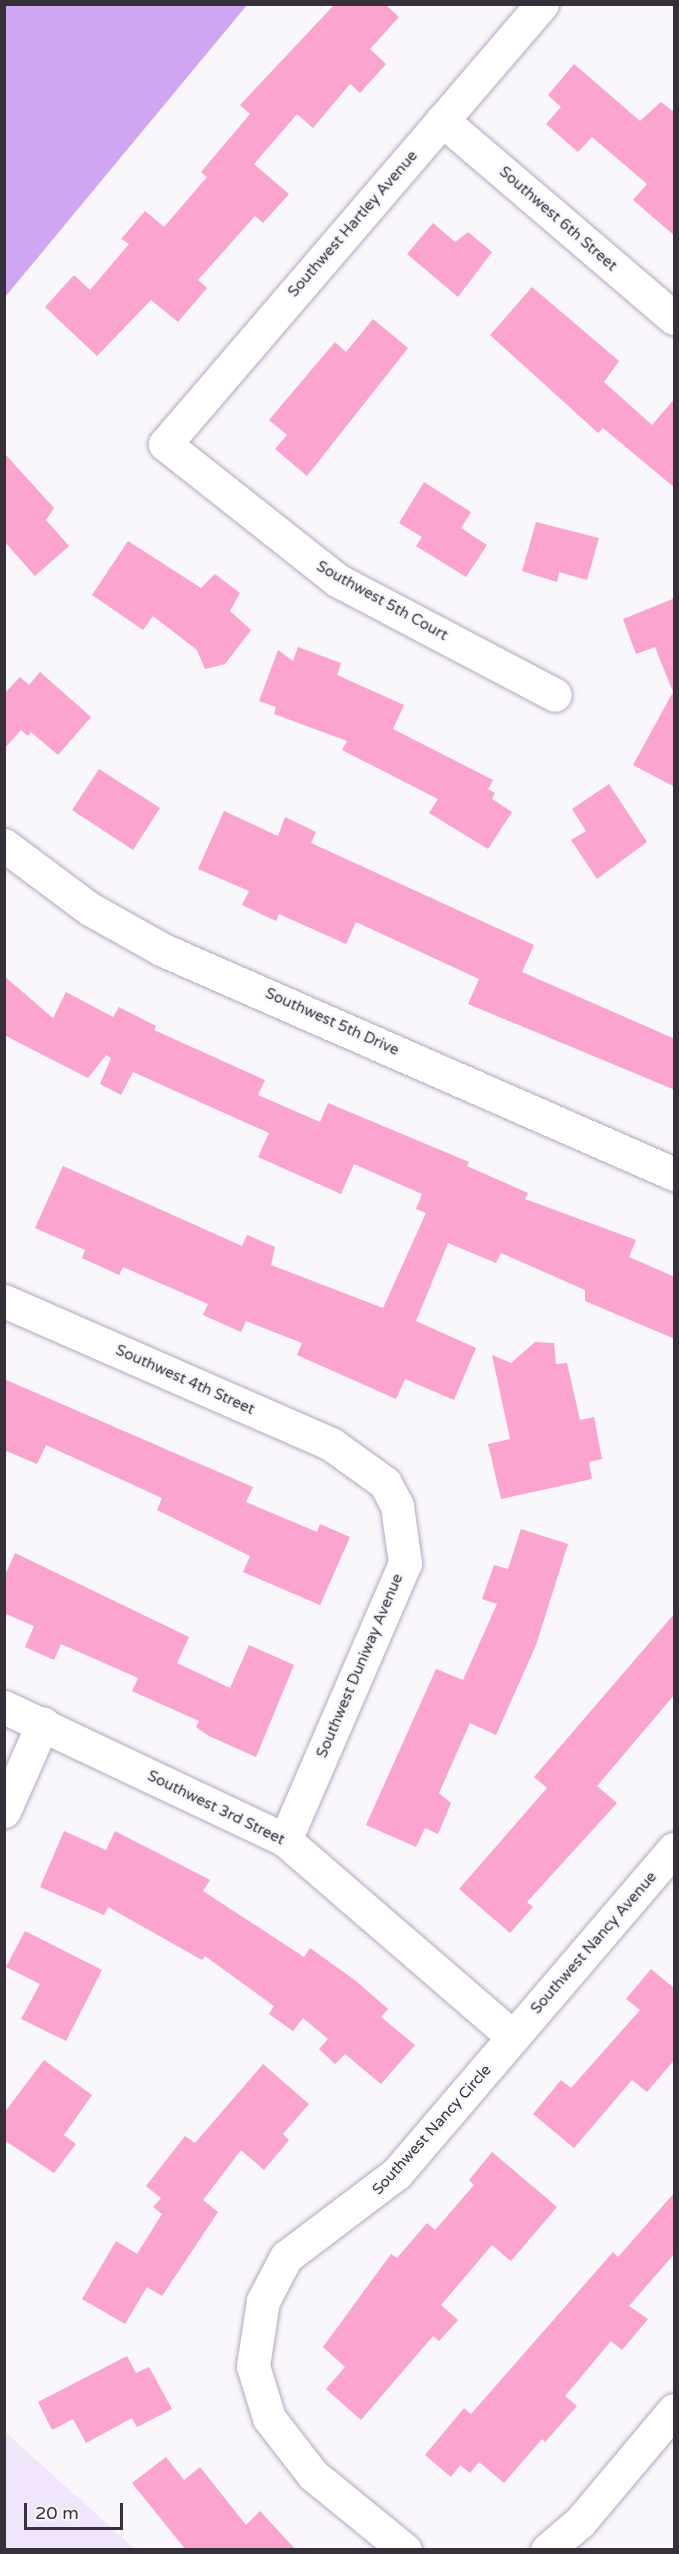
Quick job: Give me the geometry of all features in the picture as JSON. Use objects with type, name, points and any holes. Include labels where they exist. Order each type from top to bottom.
[{"type":"street","name":"Southwest Hartley Avenue","points":[[165,444],[542,4]]},
{"type":"street","name":"Southwest 6th Street","points":[[442,120],[675,318]]},
{"type":"street","name":"Southwest 5th Court","points":[[165,444],[337,580],[555,695]]},
{"type":"street","name":"Southwest 5th Drive","points":[[4,845],[90,909],[163,950],[675,1174]]},
{"type":"street","name":"Southwest 4th Street","points":[[4,1301],[363,1462]]},
{"type":"street","name":"Southwest Duniway Avenue","points":[[285,1840],[405,1563],[397,1506],[385,1483],[363,1462]]},
{"type":"street","name":"Southwest 3rd Street","points":[[4,1707],[43,1723],[285,1840],[513,2037]]},
{"type":"street","points":[[4,1811],[43,1723]]},
{"type":"street","name":"Southwest Nancy Avenue","points":[[513,2037],[675,1850]]},
{"type":"street","name":"Southwest Nancy Circle","points":[[405,2550],[313,2475],[269,2418],[253,2366],[263,2301],[286,2257],[369,2199],[397,2173],[513,2037]]},
{"type":"street","points":[[547,2550],[580,2522],[675,2410]]},
{"type":"shaded area","points":[[4,5],[247,5],[5,297]]},
{"type":"shaded area","points":[[5,2432],[135,2549],[5,2549]]},
{"type":"building","points":[[335,4],[385,4],[399,17],[370,49],[386,64],[360,93],[350,84],[313,128],[297,114],[254,164],[289,194],[263,223],[255,216],[198,280],[207,288],[178,322],[151,300],[97,356],[45,307],[74,275],[90,290],[129,244],[121,239],[145,211],[164,227],[207,177],[201,172],[250,114],[240,105]]},
{"type":"building","points":[[574,64],[640,121],[661,102],[675,113],[675,236],[633,200],[647,184],[592,137],[578,152],[546,124],[561,107],[548,95]]},
{"type":"building","points":[[433,223],[455,242],[468,232],[492,252],[458,297],[407,254]]},
{"type":"building","points":[[532,287],[619,361],[604,382],[652,425],[675,398],[675,488],[603,428],[598,433],[490,335]]},
{"type":"building","points":[[373,319],[408,348],[307,476],[275,449],[287,435],[269,420],[335,342],[346,352]]},
{"type":"building","points":[[4,453],[54,508],[46,520],[69,546],[35,576],[4,541]]},
{"type":"building","points":[[424,482],[471,512],[461,528],[487,545],[466,577],[416,546],[422,537],[399,523]]},
{"type":"building","points":[[536,522],[599,538],[587,580],[559,572],[557,582],[522,571]]},
{"type":"building","points":[[128,541],[201,588],[215,574],[240,593],[230,611],[251,630],[225,664],[205,669],[197,650],[153,616],[143,630],[92,595]]},
{"type":"building","points":[[675,598],[675,787],[633,765],[673,692],[655,647],[636,654],[623,619]]},
{"type":"building","points":[[298,647],[341,663],[337,675],[404,705],[393,729],[493,780],[488,789],[495,793],[492,799],[512,812],[488,849],[429,813],[438,799],[342,750],[347,741],[274,714],[276,707],[259,701],[278,650],[293,661]]},
{"type":"building","points":[[40,672],[91,717],[58,755],[31,732],[28,736],[21,730],[4,749],[4,694],[20,677],[29,685]]},
{"type":"building","points":[[99,769],[160,808],[133,850],[72,810]]},
{"type":"building","points":[[609,784],[647,842],[597,879],[571,840],[586,831],[572,809]]},
{"type":"building","points":[[224,811],[278,836],[285,817],[316,832],[311,843],[534,945],[522,972],[675,1039],[675,1090],[468,1004],[479,979],[356,922],[346,944],[279,914],[276,921],[242,905],[249,891],[198,869]]},
{"type":"building","points":[[4,976],[53,1018],[66,992],[113,1017],[119,1007],[156,1026],[154,1030],[265,1080],[258,1095],[320,1122],[328,1103],[469,1162],[467,1166],[528,1193],[525,1199],[636,1240],[629,1257],[675,1277],[675,1339],[585,1301],[585,1290],[501,1253],[496,1263],[448,1243],[416,1321],[476,1348],[454,1400],[405,1379],[396,1399],[297,1355],[302,1343],[246,1321],[241,1332],[203,1315],[208,1304],[123,1267],[119,1275],[82,1258],[85,1250],[35,1228],[63,1166],[242,1246],[247,1235],[275,1247],[271,1265],[383,1308],[426,1213],[416,1209],[422,1194],[354,1164],[341,1194],[258,1157],[269,1133],[133,1072],[121,1095],[100,1084],[111,1058],[106,1055],[88,1078],[4,1035]]},
{"type":"building","points":[[535,1342],[554,1343],[556,1364],[567,1363],[580,1420],[594,1417],[602,1459],[589,1462],[592,1479],[501,1499],[488,1444],[510,1439],[492,1355],[511,1363]]},
{"type":"building","points":[[4,1379],[253,1487],[246,1502],[317,1532],[320,1524],[350,1537],[320,1605],[243,1572],[250,1556],[157,1510],[162,1498],[46,1445],[37,1464],[4,1450]]},
{"type":"building","points":[[521,1529],[568,1544],[536,1645],[496,1735],[470,1723],[439,1793],[451,1803],[438,1834],[425,1828],[416,1847],[366,1825],[436,1669],[463,1680],[497,1604],[482,1599],[494,1565],[508,1569]]},
{"type":"building","points":[[15,1553],[189,1637],[177,1663],[230,1688],[249,1645],[294,1665],[256,1757],[209,1736],[196,1727],[199,1721],[132,1691],[138,1678],[61,1644],[54,1660],[25,1647],[34,1626],[4,1613],[4,1577]]},
{"type":"building","points":[[675,1613],[675,1694],[597,1786],[617,1803],[527,1902],[533,1907],[510,1933],[459,1889],[547,1788],[534,1777]]},
{"type":"building","points":[[64,1831],[106,1850],[115,1831],[210,1880],[203,1891],[304,1957],[310,1948],[356,1981],[388,2009],[381,2017],[415,2045],[381,2084],[345,2054],[335,2064],[319,2049],[328,2039],[303,2018],[293,2031],[269,2014],[274,2006],[205,1956],[202,1960],[108,1907],[104,1915],[40,1887]]},
{"type":"building","points":[[25,1931],[102,1970],[66,2041],[21,2019],[40,1984],[6,1967]]},
{"type":"building","points":[[651,1969],[675,1989],[675,2059],[647,2092],[632,2080],[574,2148],[533,2114],[561,2080],[571,2088],[640,2010],[626,1999]]},
{"type":"building","points":[[44,2060],[92,2095],[64,2135],[76,2144],[54,2173],[4,2140],[4,2113]]},
{"type":"building","points":[[263,2064],[309,2104],[283,2134],[289,2140],[264,2170],[241,2150],[203,2200],[218,2212],[162,2296],[147,2287],[125,2324],[82,2299],[116,2241],[137,2254],[162,2214],[153,2207],[161,2198],[146,2186],[185,2136],[195,2143]]},
{"type":"building","points":[[492,2152],[557,2207],[511,2261],[492,2245],[441,2305],[458,2320],[439,2341],[433,2336],[361,2420],[326,2389],[345,2367],[323,2347],[391,2254],[397,2258],[427,2223],[435,2230],[474,2185],[469,2180]]},
{"type":"building","points":[[675,2192],[675,2253],[629,2306],[648,2319],[622,2350],[611,2341],[565,2396],[577,2406],[545,2442],[542,2439],[504,2483],[479,2462],[470,2473],[460,2465],[451,2477],[425,2455],[464,2408],[471,2414],[613,2252],[618,2257]]},
{"type":"building","points":[[127,2356],[136,2373],[149,2367],[172,2409],[137,2427],[132,2418],[86,2443],[73,2419],[52,2430],[38,2402]]},
{"type":"building","points":[[166,2457],[184,2480],[200,2467],[246,2525],[260,2511],[296,2550],[186,2550],[132,2483]]}]
